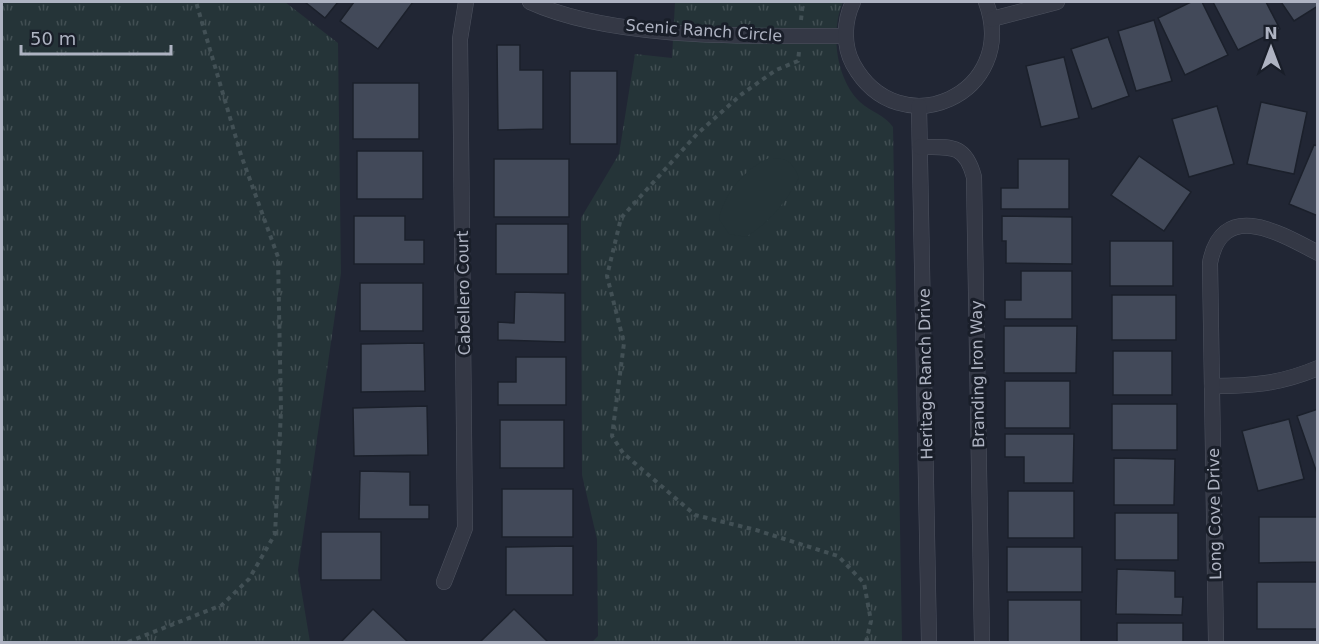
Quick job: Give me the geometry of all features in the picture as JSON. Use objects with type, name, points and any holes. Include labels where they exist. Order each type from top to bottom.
[{"type":"street","name":"Cabellero Court","points":[[444,582],[465,528],[460,39],[466,2]]},
{"type":"street","name":"Scenic Ranch Circle","points":[[530,2],[582,18],[661,31],[845,36]]},
{"type":"street","points":[[853,2],[848,12],[845,36],[850,58],[861,78],[877,93],[897,103],[919,106],[941,103],[960,94],[976,80],[988,61],[993,40],[992,19],[986,2]]},
{"type":"street","points":[[992,19],[1057,2]]},
{"type":"street","name":"Heritage Ranch Drive","points":[[919,106],[930,642]]},
{"type":"street","name":"Branding Iron Way","points":[[920,147],[951,147],[962,152],[970,162],[974,177],[982,642]]},
{"type":"street","name":"Long Cove Drive","points":[[1216,642],[1210,263],[1213,245],[1223,235],[1238,228],[1254,225],[1272,229],[1317,253]]},
{"type":"street","points":[[1212,386],[1259,386],[1285,381],[1317,368]]},
{"type":"path","points":[[128,642],[222,605],[249,579],[275,534],[281,411],[278,257],[241,155],[196,2]]},
{"type":"path","points":[[803,2],[798,61],[777,70],[742,94],[697,134],[621,218],[607,276],[624,343],[612,436],[623,453],[695,515],[756,530],[838,556],[864,583],[871,621],[866,642]]},
{"type":"green space","points":[[2,2],[285,2],[338,43],[341,273],[298,570],[310,642],[2,642]]},
{"type":"green space","points":[[675,2],[843,2],[839,14],[836,41],[845,81],[860,102],[886,119],[893,127],[902,642],[592,642],[598,636],[597,539],[582,475],[581,218],[619,154],[635,54],[672,58]]},
{"type":"green space","points":[[769,158],[788,162],[799,178],[782,204],[762,225],[746,237],[729,234],[719,219],[726,200],[744,175]]},
{"type":"building","points":[[305,2],[338,2],[325,18]]},
{"type":"building","points":[[354,2],[413,2],[378,49],[340,21]]},
{"type":"building","points":[[1191,2],[1202,2],[1228,55],[1185,75],[1158,18]]},
{"type":"building","points":[[1213,2],[1266,2],[1280,29],[1238,50]]},
{"type":"building","points":[[1281,2],[1318,2],[1318,6],[1294,21]]},
{"type":"building","points":[[1154,20],[1172,81],[1136,91],[1118,31]]},
{"type":"building","points":[[1108,37],[1129,96],[1092,109],[1071,49]]},
{"type":"building","points":[[497,45],[520,45],[520,70],[543,70],[543,129],[498,130]]},
{"type":"building","points":[[1064,57],[1079,118],[1041,127],[1026,66]]},
{"type":"building","points":[[570,71],[617,71],[617,144],[570,144]]},
{"type":"building","points":[[353,83],[419,83],[419,139],[353,139]]},
{"type":"building","points":[[1261,102],[1307,112],[1294,174],[1247,164]]},
{"type":"building","points":[[1217,106],[1234,164],[1189,177],[1172,119]]},
{"type":"building","points":[[1314,145],[1318,146],[1318,216],[1289,204]]},
{"type":"building","points":[[357,151],[423,151],[423,199],[357,199]]},
{"type":"building","points":[[1139,156],[1191,192],[1164,231],[1111,195]]},
{"type":"building","points":[[494,159],[569,159],[569,217],[494,217]]},
{"type":"building","points":[[1018,159],[1069,159],[1069,209],[1001,209],[1001,188],[1018,188]]},
{"type":"building","points":[[354,216],[405,216],[405,240],[424,240],[424,264],[354,264]]},
{"type":"building","points":[[1002,216],[1072,217],[1072,264],[1006,263],[1006,241],[1002,241]]},
{"type":"building","points":[[496,224],[568,224],[568,274],[496,274]]},
{"type":"building","points":[[1110,241],[1173,241],[1173,286],[1110,286]]},
{"type":"building","points":[[1021,271],[1072,271],[1072,319],[1005,319],[1005,300],[1021,300]]},
{"type":"building","points":[[360,283],[423,283],[423,331],[360,331]]},
{"type":"building","points":[[515,292],[565,293],[565,342],[498,340],[498,322],[514,323]]},
{"type":"building","points":[[1112,295],[1176,295],[1176,340],[1112,340]]},
{"type":"building","points":[[1004,326],[1077,326],[1076,373],[1004,373]]},
{"type":"building","points":[[424,343],[425,391],[361,392],[361,344]]},
{"type":"building","points":[[1113,351],[1172,351],[1172,395],[1113,395]]},
{"type":"building","points":[[516,357],[566,357],[566,405],[498,405],[498,382],[516,382]]},
{"type":"building","points":[[1005,381],[1070,381],[1070,428],[1005,428]]},
{"type":"building","points":[[1112,404],[1177,404],[1177,450],[1112,450]]},
{"type":"building","points":[[427,406],[428,455],[354,456],[353,408]]},
{"type":"building","points":[[1318,409],[1318,476],[1297,416]]},
{"type":"building","points":[[1289,419],[1304,479],[1258,491],[1242,431]]},
{"type":"building","points":[[500,420],[564,420],[564,468],[500,468]]},
{"type":"building","points":[[1005,434],[1074,434],[1073,483],[1024,483],[1024,457],[1005,457]]},
{"type":"building","points":[[1114,458],[1175,459],[1174,505],[1114,505]]},
{"type":"building","points":[[360,471],[410,472],[410,505],[429,505],[429,519],[359,519]]},
{"type":"building","points":[[502,489],[573,489],[573,537],[502,537]]},
{"type":"building","points":[[1008,491],[1074,491],[1074,538],[1008,538]]},
{"type":"building","points":[[1115,513],[1178,513],[1178,560],[1115,560]]},
{"type":"building","points":[[1259,517],[1318,517],[1318,562],[1259,563]]},
{"type":"building","points":[[321,532],[381,532],[381,580],[321,580]]},
{"type":"building","points":[[573,546],[573,595],[506,595],[506,547]]},
{"type":"building","points":[[1007,547],[1082,547],[1082,592],[1007,592]]},
{"type":"building","points":[[1117,569],[1175,571],[1175,597],[1183,597],[1182,615],[1116,614]]},
{"type":"building","points":[[1257,582],[1318,582],[1318,629],[1257,629]]},
{"type":"building","points":[[1008,600],[1081,600],[1081,642],[1008,642]]},
{"type":"building","points":[[373,609],[408,642],[341,642]]},
{"type":"building","points":[[514,609],[548,642],[480,642]]},
{"type":"building","points":[[1117,623],[1183,623],[1183,642],[1117,642]]}]
